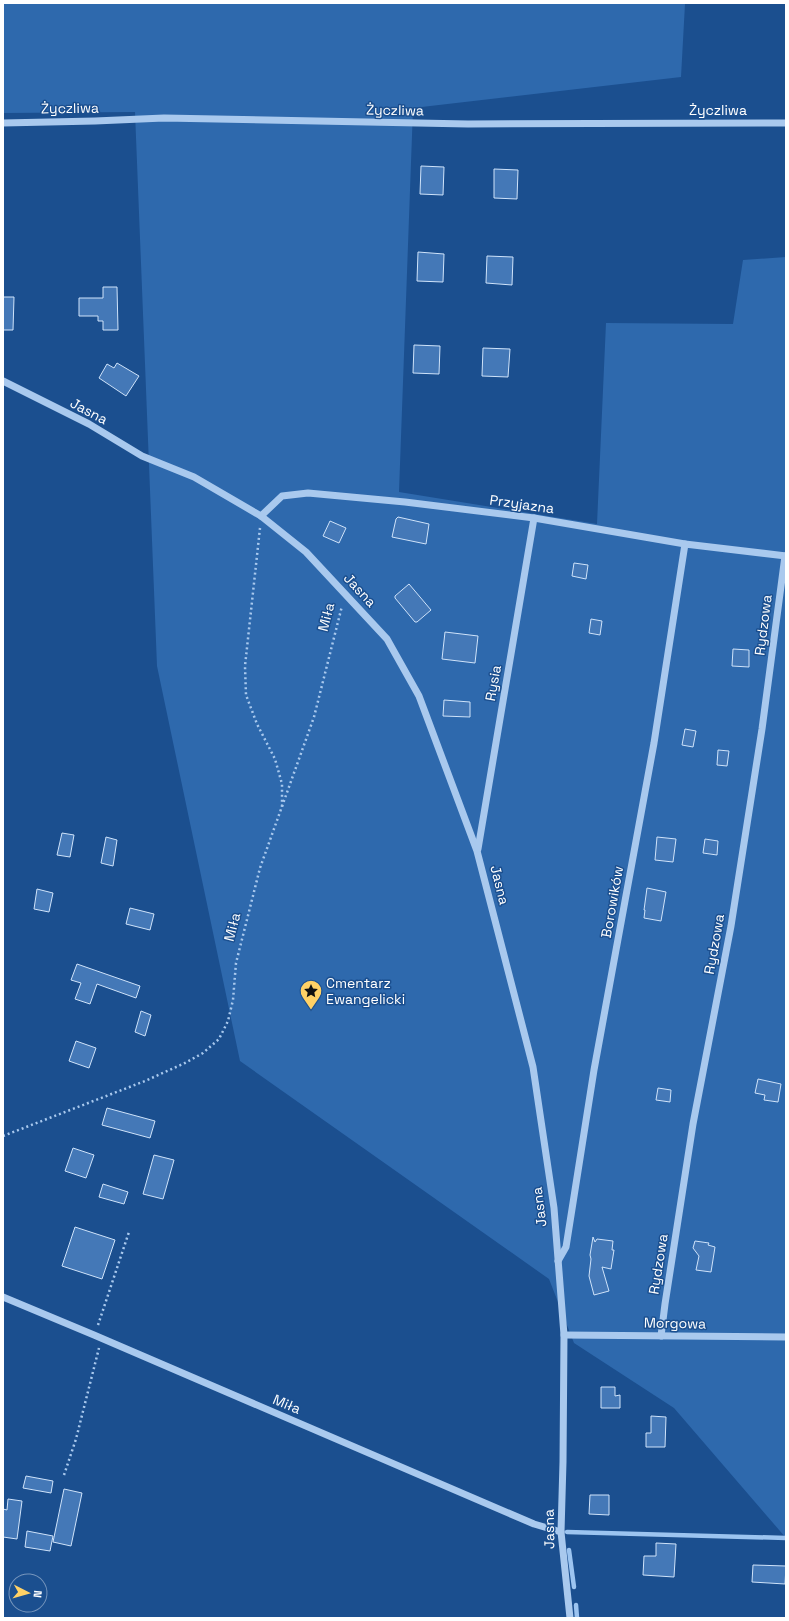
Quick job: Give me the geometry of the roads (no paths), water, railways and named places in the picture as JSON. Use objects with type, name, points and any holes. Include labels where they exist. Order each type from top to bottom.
[{"type":"street","name":"Życzliwa","points":[[3,122],[95,121],[164,118],[468,124],[786,123]]},
{"type":"street","name":"Jasna","points":[[3,381],[89,424],[142,456],[194,476],[261,516],[306,552],[387,639],[419,696],[477,851],[533,1067],[554,1208],[564,1335],[561,1532],[570,1618]]},
{"type":"street","name":"Przyjazna","points":[[261,516],[282,496],[308,492],[534,518],[685,544],[785,556]]},
{"type":"street","name":"Rysia","points":[[477,851],[534,518]]},
{"type":"street","name":"Borowików","points":[[558,1262],[566,1247],[594,1070],[654,744],[685,544]]},
{"type":"street","name":"Rydzowa","points":[[662,1336],[665,1304],[693,1124],[731,926],[762,729],[785,556]]},
{"type":"street","name":"Miła","points":[[3,1297],[98,1336],[534,1524],[561,1532]]},
{"type":"street","name":"Morgowa","points":[[564,1335],[786,1337]]},
{"type":"waterway","points":[[567,1532],[786,1538]]},
{"type":"waterway","points":[[569,1550],[574,1587]]},
{"type":"waterway","points":[[576,1605],[577,1618]]},
{"type":"place","name":"Cmentarz Ewangelicki","points":[[311,1010]]}]
